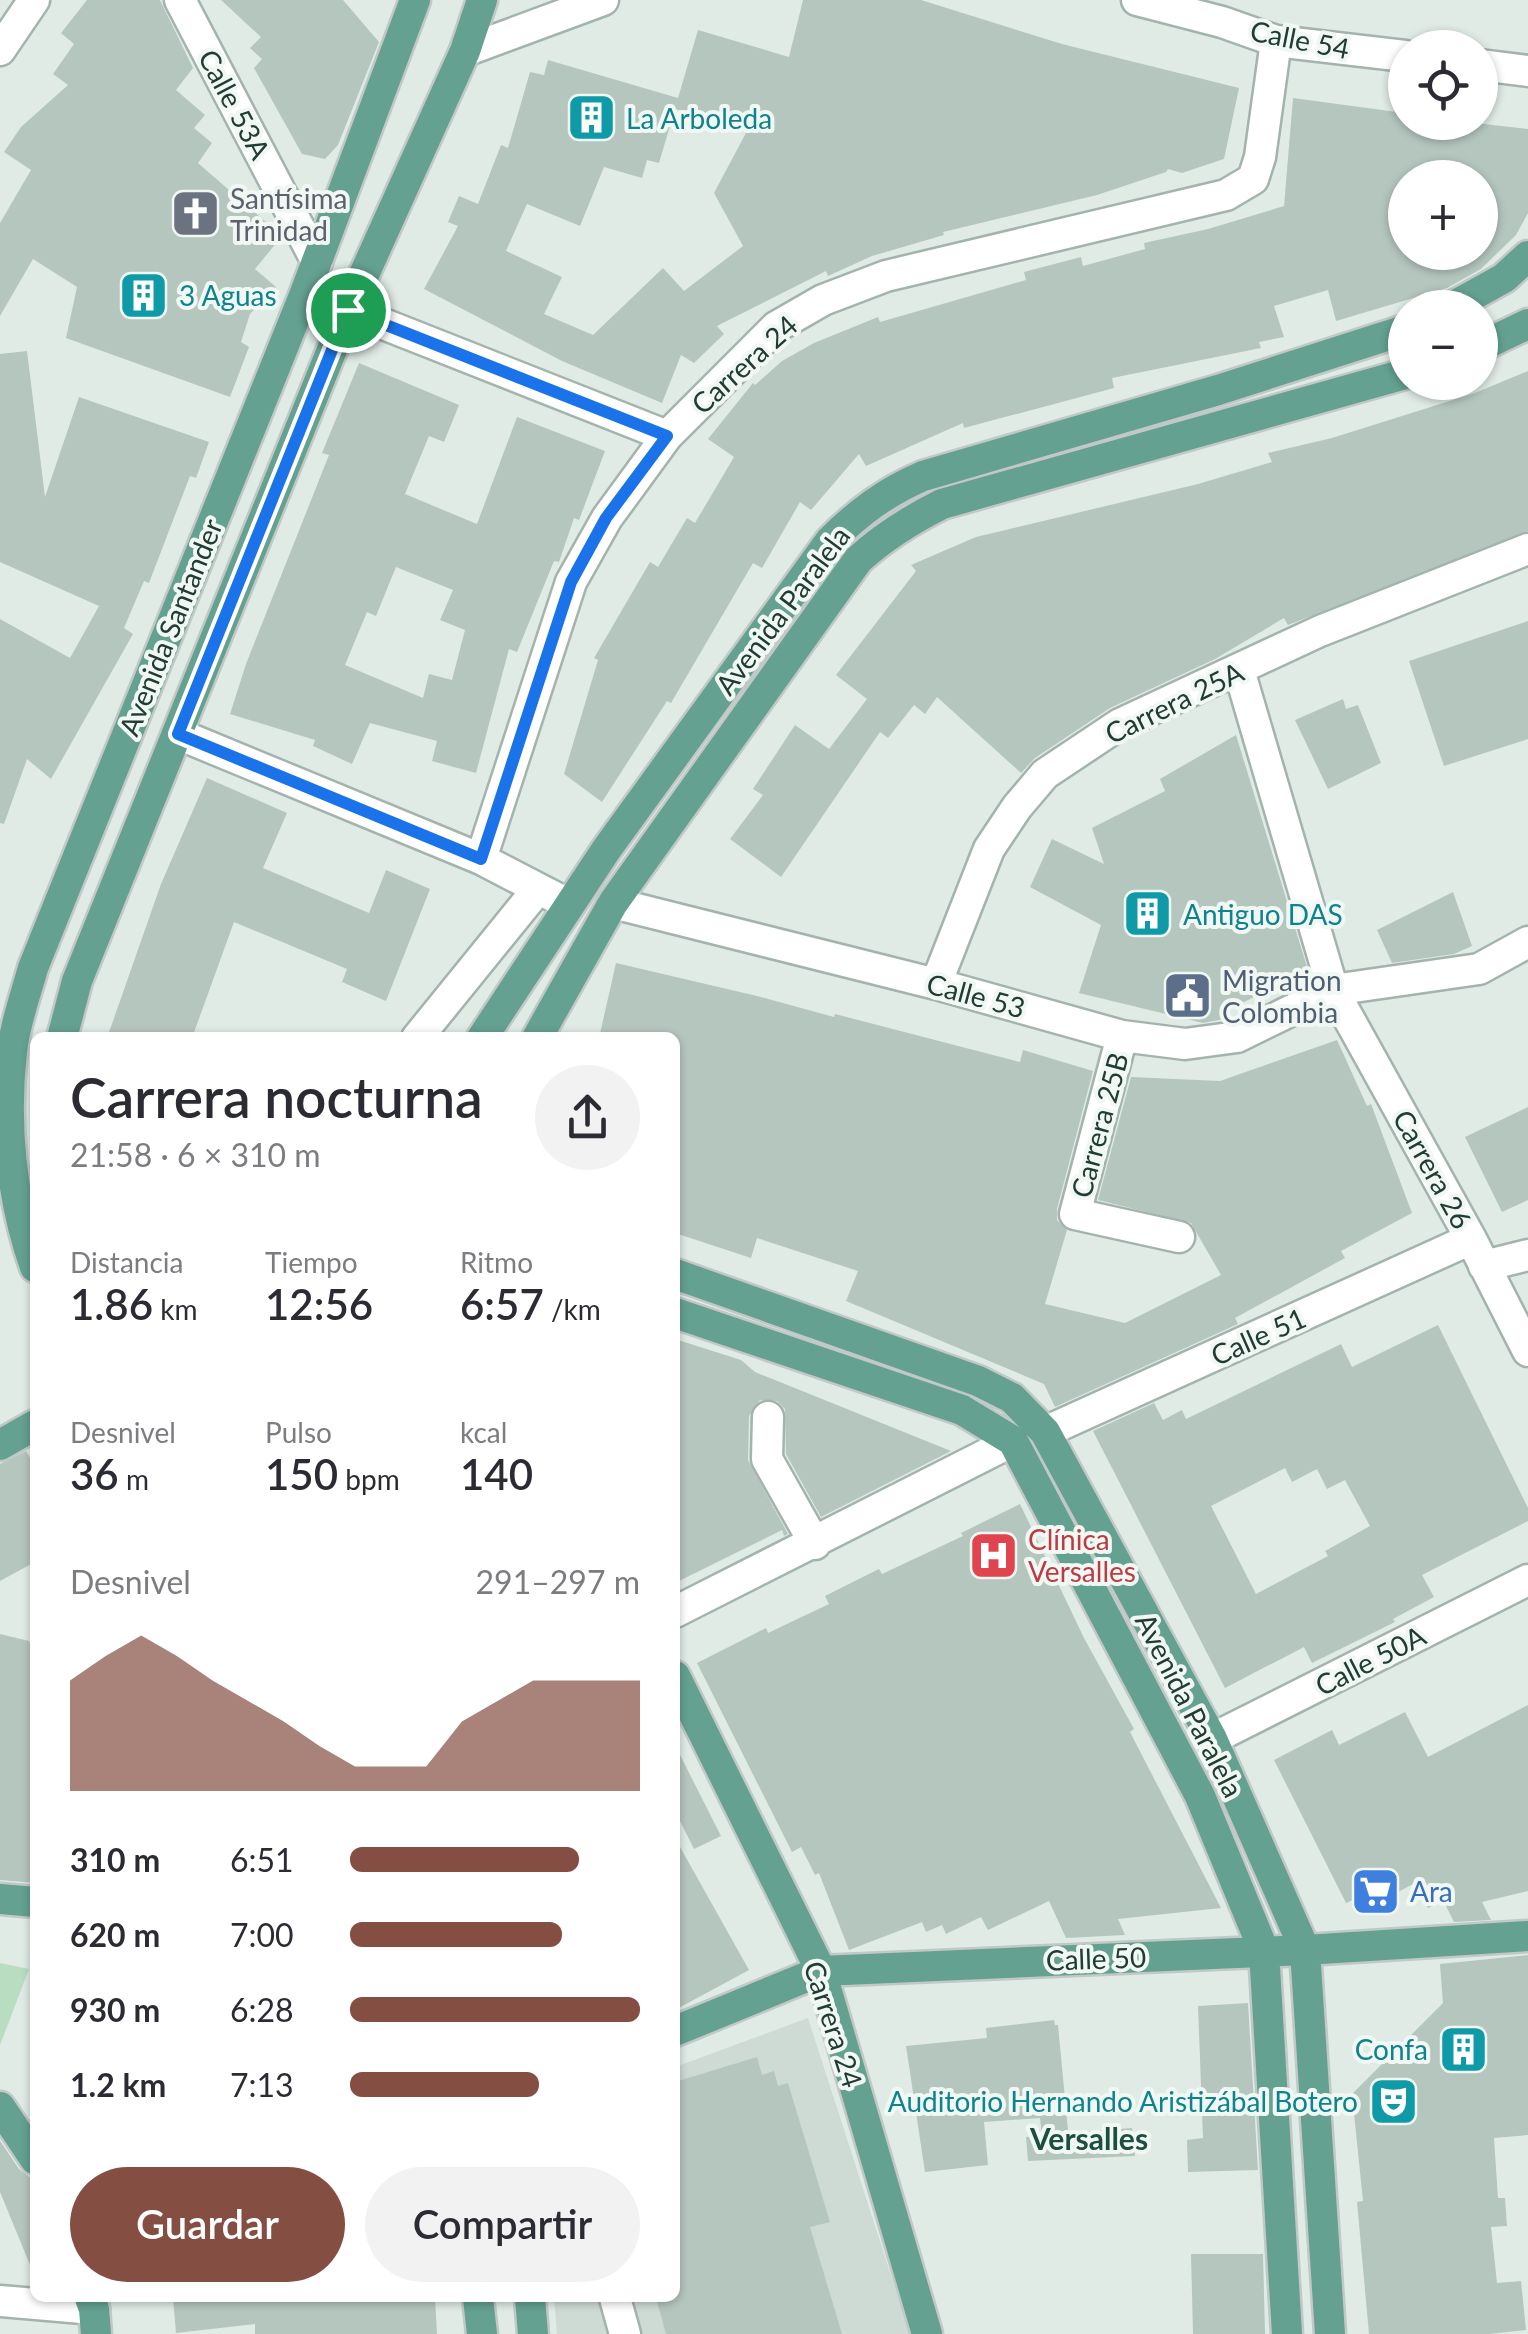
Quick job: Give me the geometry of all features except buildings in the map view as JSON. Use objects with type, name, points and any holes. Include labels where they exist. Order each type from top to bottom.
[{"type":"main road","name":"Avenida Santander","points":[[30,1247],[13,1181],[6,1046],[33,968],[317,262],[416,0]]},
{"type":"main road","name":"Avenida Santander","points":[[64,1032],[78,981],[348,310],[464,51],[482,0]]},
{"type":"main road","points":[[1482,290],[1504,278],[1528,256]]},
{"type":"main road","points":[[1498,338],[1528,324]]},
{"type":"main road","name":"Avenida Paralela","points":[[486,1032],[568,904],[830,540],[855,515],[886,492],[924,476],[1388,335]]},
{"type":"main road","name":"Avenida Paralela","points":[[540,1032],[614,903],[858,560],[907,521],[942,504],[1388,379]]},
{"type":"main road","name":"Avenida Paralela","points":[[680,1276],[978,1381],[1012,1398],[1045,1432],[1212,1739],[1304,1950],[1330,2334]]},
{"type":"main road","points":[[680,1316],[962,1410],[1013,1442]]},
{"type":"main road","points":[[0,1445],[30,1428]]},
{"type":"main road","name":"Avenida Paralela","points":[[1013,1442],[1200,1796],[1264,1952],[1288,2334]]},
{"type":"main road","name":"Carrera 24","points":[[680,1686],[821,1971],[927,2334]]},
{"type":"main road","points":[[0,1899],[30,1902]]},
{"type":"main road","name":"Calle 50","points":[[680,2029],[821,1971],[1528,1936]]},
{"type":"main road","points":[[0,2107],[30,2152]]},
{"type":"main road","points":[[478,2302],[482,2334]]},
{"type":"main road","points":[[530,2302],[533,2334]]},
{"type":"street","points":[[0,50],[34,0]]},
{"type":"street","name":"Calle 53A","points":[[180,0],[317,262]]},
{"type":"street","points":[[464,51],[603,0]]},
{"type":"street","name":"Calle 54","points":[[1138,0],[1214,11],[1276,41],[1388,54]]},
{"type":"street","name":"Carrera 24","points":[[481,859],[571,582],[606,518],[667,436],[776,327],[823,300],[886,276],[1226,195],[1253,180],[1260,157],[1276,41]]},
{"type":"street","points":[[1498,67],[1528,70]]},
{"type":"street","points":[[348,310],[667,436]]},
{"type":"street","name":"Carrera 25A","points":[[936,984],[989,848],[1045,774],[1120,724],[1320,630],[1528,549]]},
{"type":"street","name":"Carrera 26","points":[[1238,670],[1333,990],[1528,1351]]},
{"type":"street","points":[[178,734],[481,859],[568,904]]},
{"type":"street","points":[[422,1032],[537,890]]},
{"type":"street","name":"Calle 53","points":[[614,903],[936,984],[1122,1036],[1185,1044],[1237,1036],[1333,990]]},
{"type":"street","points":[[1333,990],[1479,969],[1528,942]]},
{"type":"street","points":[[470,1032],[491,1004],[522,976]]},
{"type":"street","name":"Carrera 25B","points":[[1122,1036],[1075,1214],[1178,1237]]},
{"type":"street","name":"Calle 51","points":[[1045,1432],[1478,1253],[1528,1255]]},
{"type":"street","points":[[768,1417],[767,1459],[815,1544]]},
{"type":"street","points":[[680,1610],[1013,1442]]},
{"type":"street","name":"Calle 50A","points":[[1212,1739],[1528,1580]]},
{"type":"street","points":[[0,2301],[94,2314]]},
{"type":"street","points":[[617,2302],[625,2334]]},
{"type":"shaded area","points":[[808,2018],[910,2334],[557,2334],[554,2302],[680,2302],[680,2065]]},
{"type":"green space","points":[[0,1963],[29,1969],[0,2045]]},
{"type":"place","name":"La Arboleda","points":[[591,118]]},
{"type":"place","name":"Santísima Trinidad","points":[[195,214]]},
{"type":"place","name":"3 Aguas","points":[[144,295]]},
{"type":"place","name":"Antiguo DAS","points":[[1148,914]]},
{"type":"place","name":"Migration Colombia","points":[[1187,996]]},
{"type":"place","name":"Clínica Versalles","points":[[993,1555]]},
{"type":"place","name":"Ara","points":[[1375,1891]]},
{"type":"place","name":"Confa","points":[[1463,2049]]},
{"type":"place","name":"Auditorio Hernando Aristizábal Botero","points":[[1393,2101]]},
{"type":"district","name":"Versalles","points":[[1089,2138]]},
{"type":"route","points":[[348,310],[667,436],[606,518],[571,582],[481,859],[178,734],[348,310]]}]
